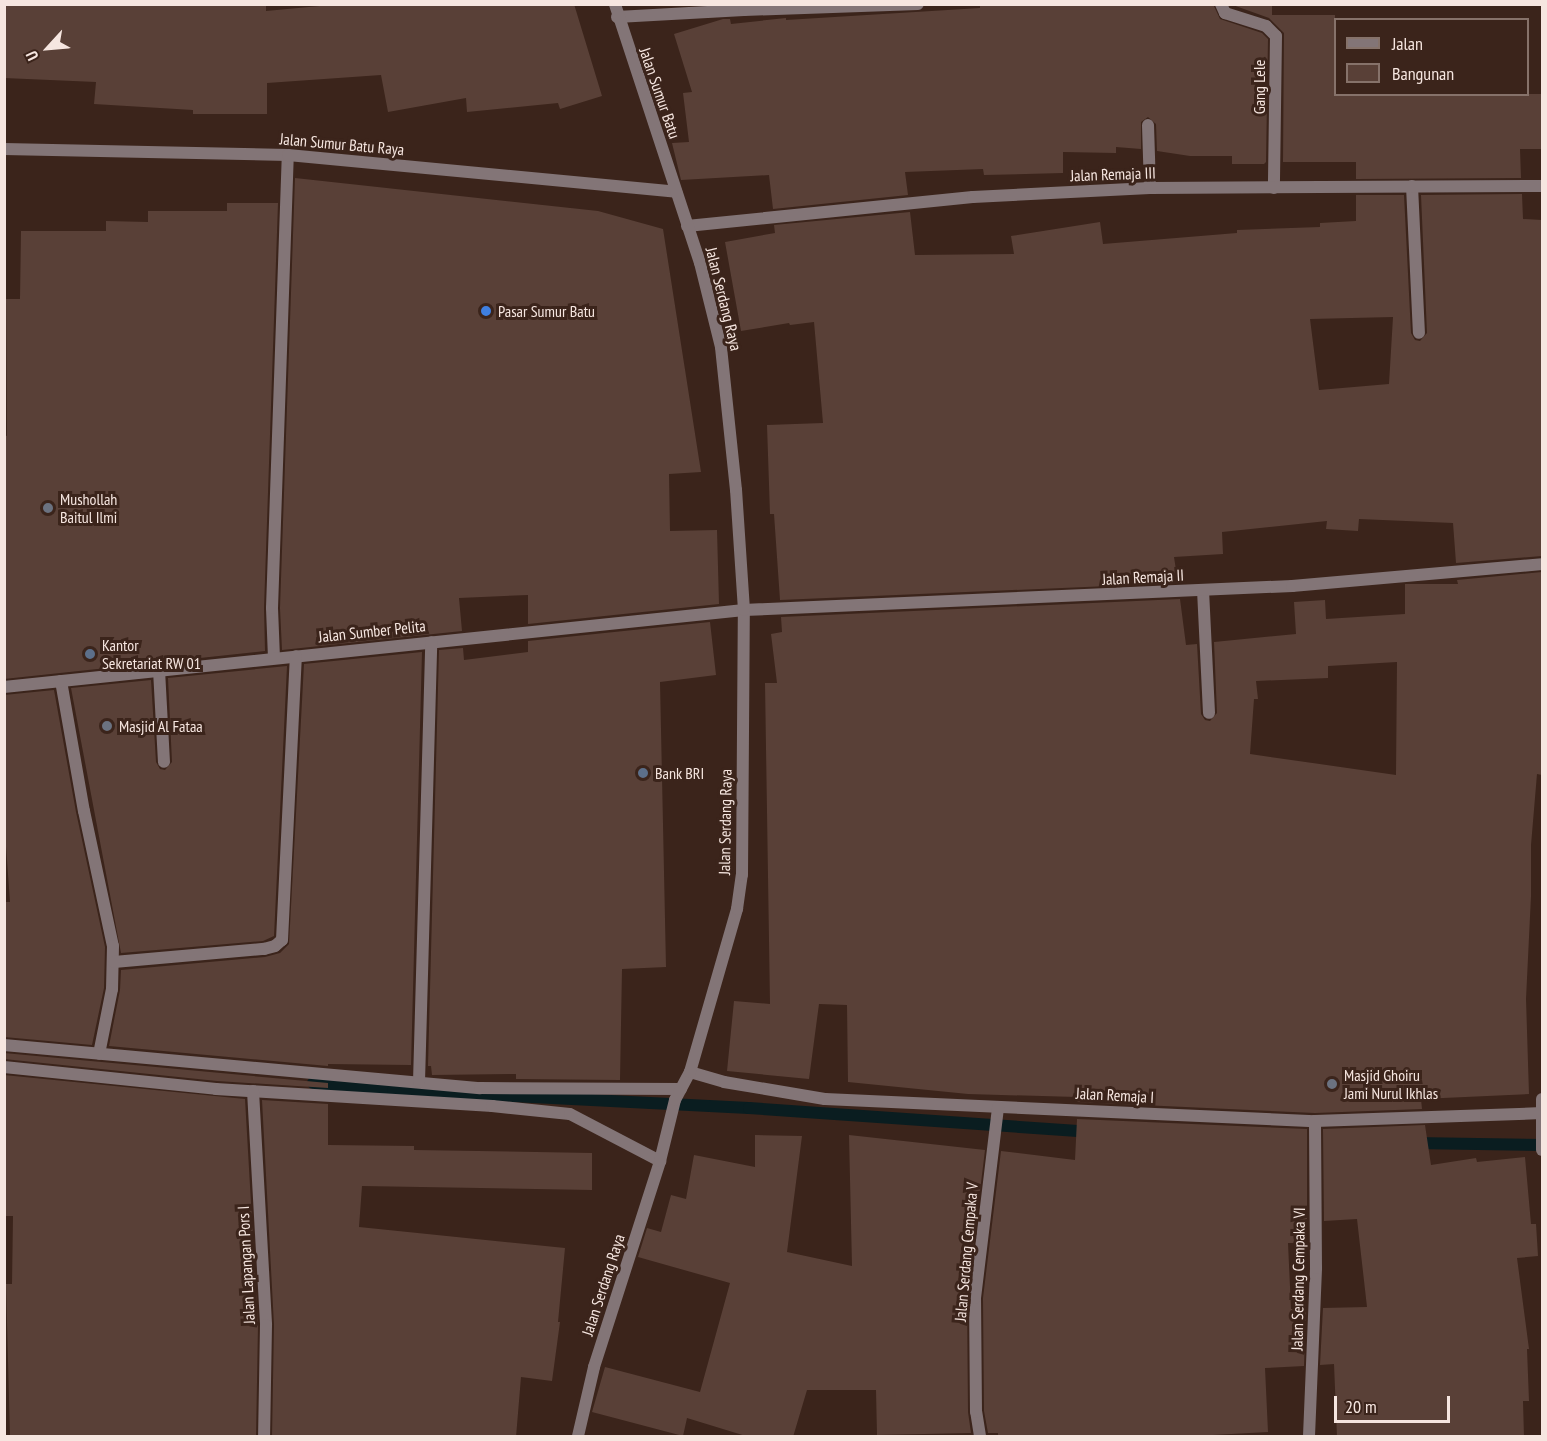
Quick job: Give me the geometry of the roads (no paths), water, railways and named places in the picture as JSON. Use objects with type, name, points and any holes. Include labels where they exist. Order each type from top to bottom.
[{"type":"street","name":"Jalan Sumur Batu","points":[[615,4],[617,17],[676,192]]},
{"type":"street","points":[[617,17],[918,4]]},
{"type":"street","name":"Gang Lele","points":[[1221,4],[1225,13],[1266,26],[1276,36],[1274,188]]},
{"type":"street","points":[[1148,124],[1150,188]]},
{"type":"street","name":"Jalan Sumur Batu Raya","points":[[4,149],[288,155],[676,192]]},
{"type":"street","points":[[274,658],[273,585],[288,155]]},
{"type":"street","points":[[1412,186],[1419,333]]},
{"type":"street","name":"Jalan Remaja III","points":[[687,226],[973,197],[1150,188],[1542,186]]},
{"type":"street","name":"Jalan Serdang Raya","points":[[578,1437],[594,1367],[660,1161],[678,1095],[690,1072],[737,909],[742,875],[744,610],[736,490],[721,347],[676,192]]},
{"type":"street","name":"Jalan Remaja II","points":[[744,610],[1304,585],[1542,564]]},
{"type":"street","points":[[1203,590],[1209,713]]},
{"type":"street","name":"Jalan Sumber Pelita","points":[[4,687],[744,610]]},
{"type":"street","points":[[419,1082],[430,642]]},
{"type":"street","points":[[114,962],[264,949],[275,946],[282,940],[296,656]]},
{"type":"street","points":[[159,670],[164,762]]},
{"type":"street","points":[[61,681],[114,962],[99,1054]]},
{"type":"street","points":[[4,1045],[480,1088],[678,1095]]},
{"type":"street","points":[[4,1067],[253,1091],[570,1114],[660,1161]]},
{"type":"street","name":"Jalan Remaja I","points":[[690,1072],[724,1082],[825,1099],[1314,1126],[1542,1113]]},
{"type":"street","name":"Jalan Lapangan Pors I","points":[[253,1091],[266,1325],[264,1437]]},
{"type":"street","points":[[1542,1099],[1542,1150]]},
{"type":"street","name":"Jalan Serdang Cempaka V","points":[[980,1437],[976,1412],[975,1298],[998,1107]]},
{"type":"street","name":"Jalan Serdang Cempaka VI","points":[[1309,1437],[1316,1268],[1314,1126]]},
{"type":"waterway","points":[[313,1083],[393,1090],[749,1108],[1092,1132]]},
{"type":"waterway","points":[[1413,1143],[1542,1145]]},
{"type":"place","name":"Pasar Sumur Batu","points":[[486,311]]},
{"type":"place","name":"Mushollah Baitul Ilmi","points":[[48,508]]},
{"type":"place","name":"Kantor Sekretariat RW 01","points":[[90,654]]},
{"type":"place","name":"Masjid Al Fataa","points":[[107,726]]},
{"type":"place","name":"Bank BRI","points":[[643,773]]},
{"type":"place","name":"Masjid Ghoiru Jami Nurul Ikhlas","points":[[1332,1084]]}]
